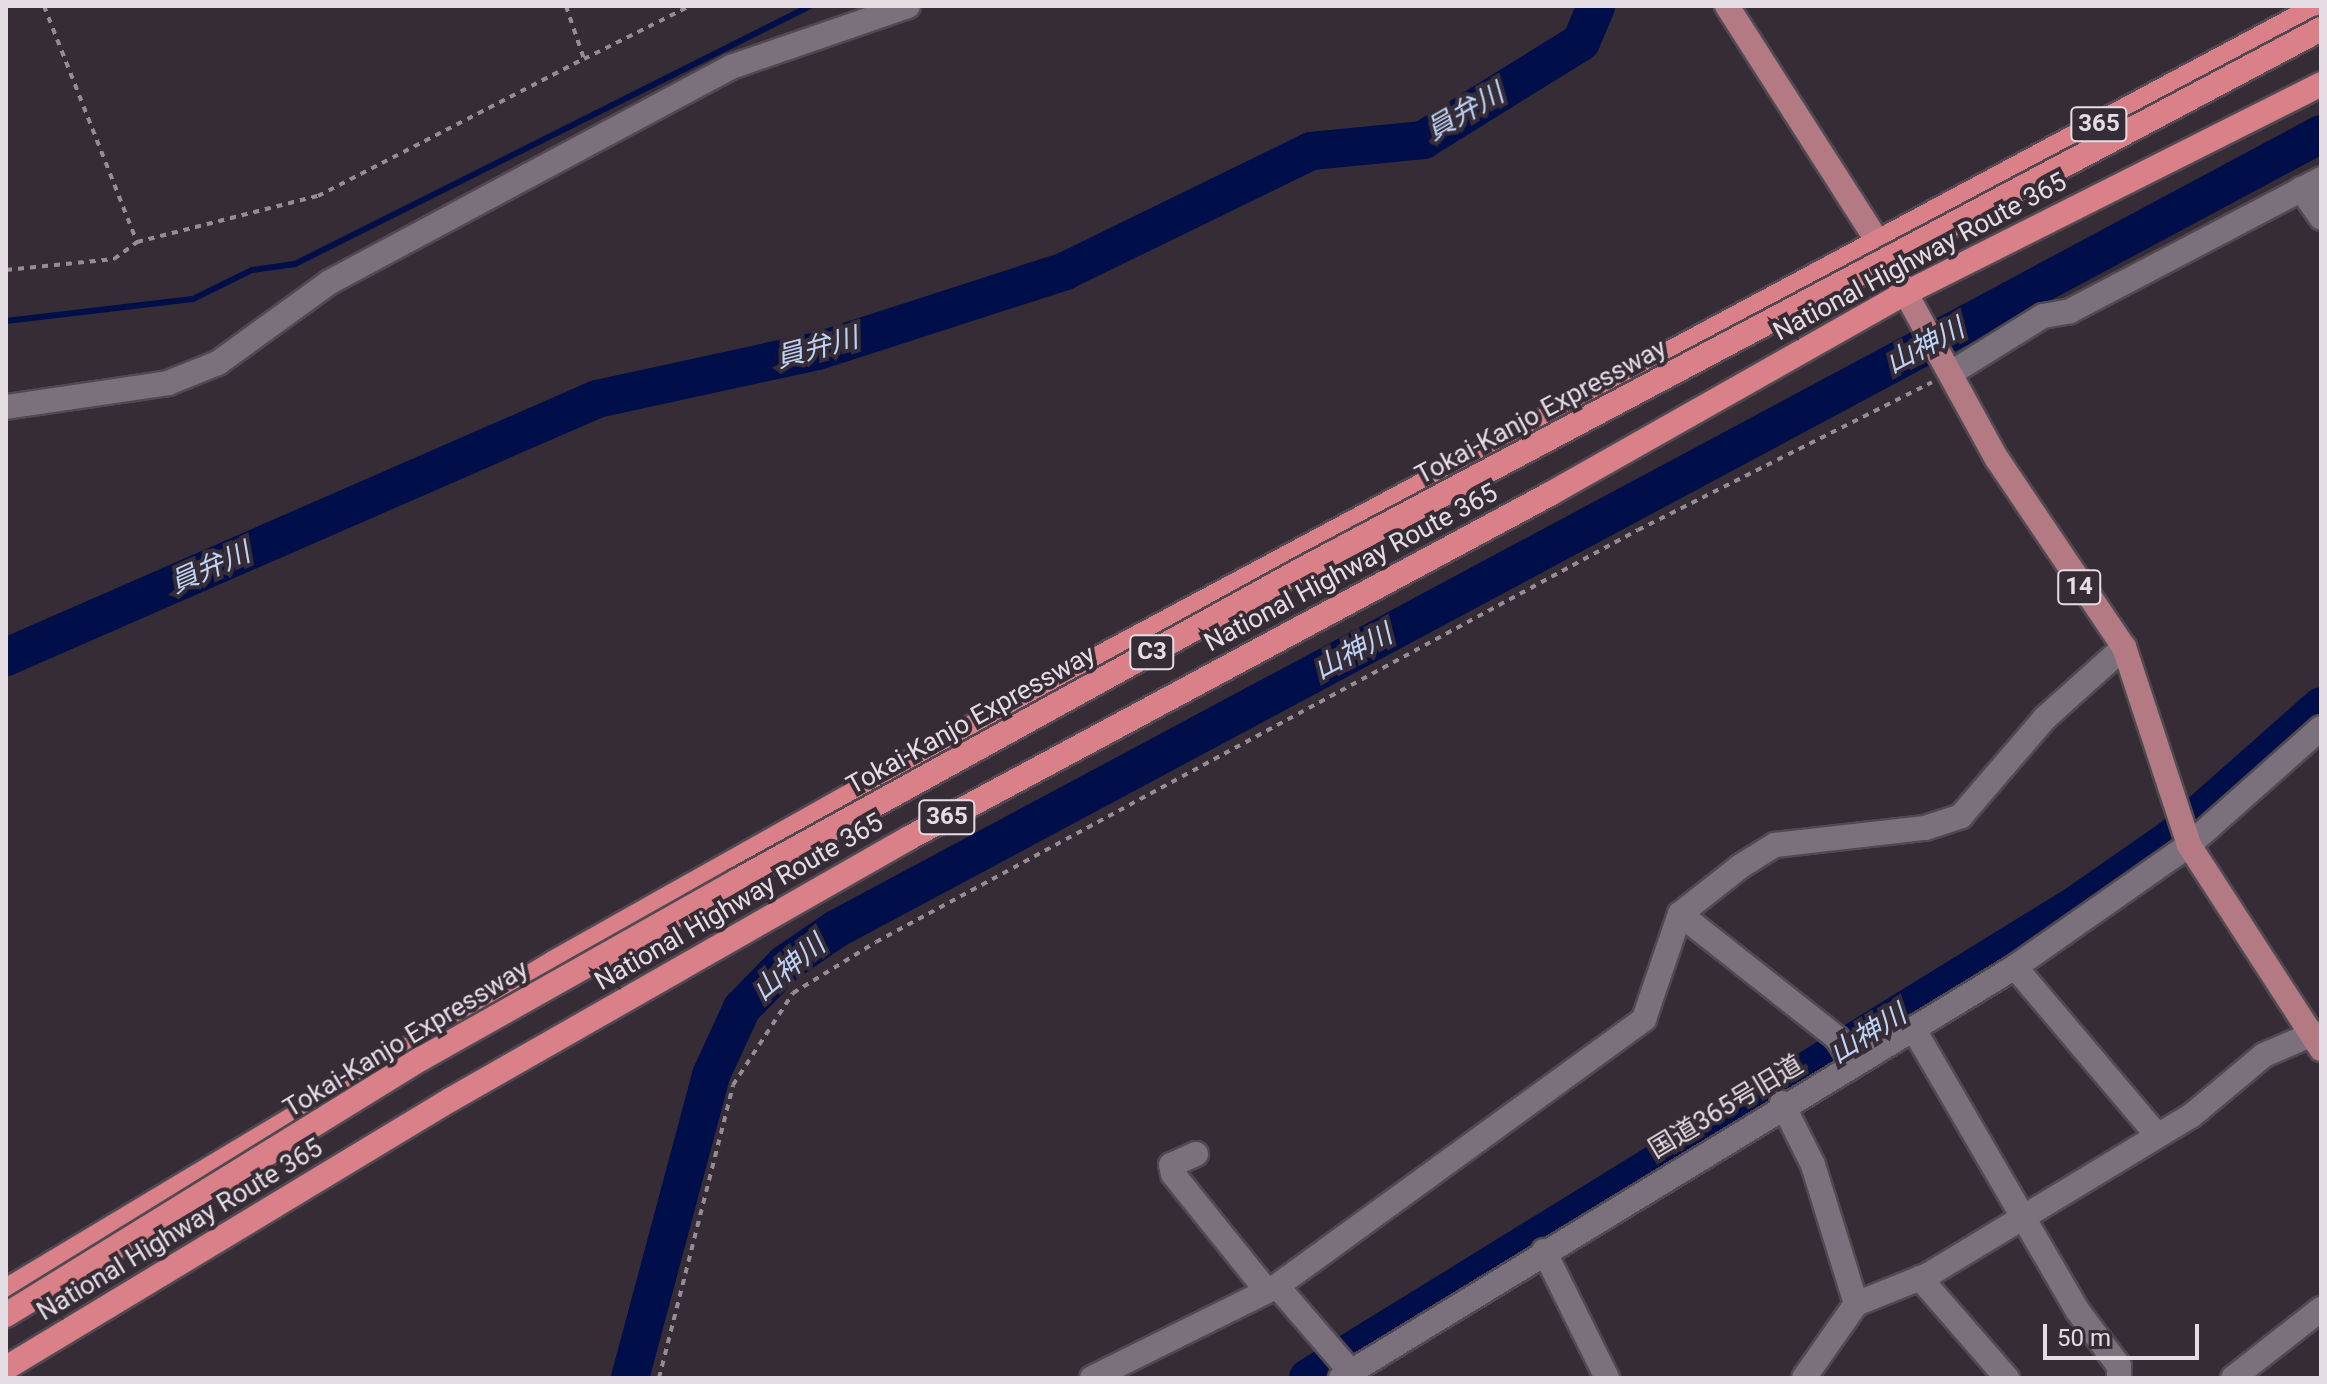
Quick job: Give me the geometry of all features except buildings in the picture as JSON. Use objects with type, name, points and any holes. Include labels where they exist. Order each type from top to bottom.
[{"type":"highway","name":"National Highway Route 365","points":[[6,1291],[732,861],[1877,241],[2320,6]]},
{"type":"highway","name":"Tokai-Kanjo Expressway","points":[[6,1315],[421,1059],[737,881],[1299,571],[2321,29]]},
{"type":"highway","name":"National Highway Route 365","points":[[6,1368],[758,922],[2321,84]]},
{"type":"main road","name":"14","points":[[1727,6],[1877,241],[1997,459],[2124,647],[2185,832],[2318,1039]]},
{"type":"street","points":[[6,407],[168,383],[218,363],[330,282],[731,67],[908,6]]},
{"type":"street","points":[[1948,367],[2043,316],[2070,311],[2311,184],[2321,218]]},
{"type":"street","points":[[1092,1378],[1272,1288],[1644,1019],[1680,914],[1775,845],[1925,828],[1961,816],[2045,718],[2124,647]]},
{"type":"street","name":"国道365号旧道","points":[[1344,1369],[1544,1251],[1782,1103],[1846,1052],[1913,1028],[2015,967],[2321,728]]},
{"type":"street","points":[[1680,914],[1846,1052]]},
{"type":"street","points":[[2015,967],[2157,1135]]},
{"type":"street","points":[[1913,1028],[2021,1214],[2119,1366],[2119,1378]]},
{"type":"street","points":[[1807,1376],[1856,1304],[1920,1278],[2021,1214],[2157,1135],[2264,1055],[2318,1039]]},
{"type":"street","points":[[1782,1103],[1813,1165],[1856,1304]]},
{"type":"street","points":[[1196,1154],[1171,1165],[1173,1174],[1344,1369]]},
{"type":"street","points":[[1544,1251],[1607,1378]]},
{"type":"street","points":[[1920,1278],[2007,1378]]},
{"type":"street","points":[[2233,1378],[2321,1309]]},
{"type":"path","points":[[44,6],[137,242]]},
{"type":"path","points":[[566,6],[584,59]]},
{"type":"path","points":[[6,270],[114,259],[137,242],[318,196],[690,6]]},
{"type":"path","points":[[659,1378],[733,1085],[793,993],[1651,523],[1948,367]]},
{"type":"waterway","points":[[6,321],[193,299],[252,270],[295,264],[810,6]]},
{"type":"waterway","name":"員弁川","points":[[6,657],[597,399],[818,351],[1065,271],[1311,151],[1423,140],[1581,42],[1596,6]]},
{"type":"waterway","name":"山神川","points":[[630,1378],[711,1075],[742,1008],[785,964],[836,929],[2321,134]]},
{"type":"waterway","name":"山神川","points":[[1308,1378],[2074,906],[2172,838],[2321,706]]}]
